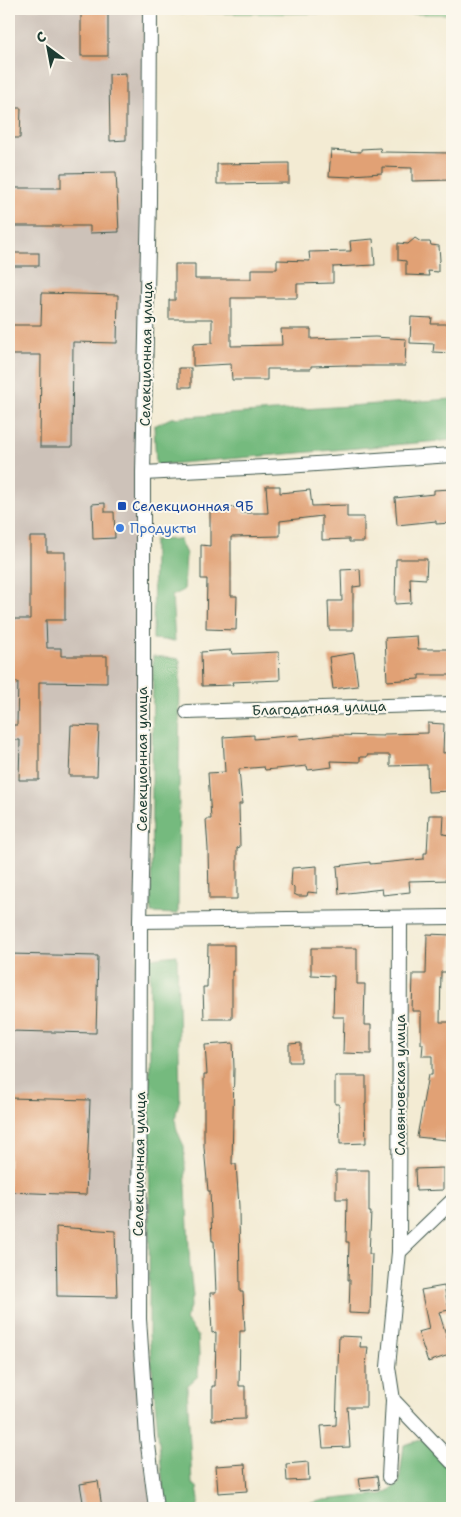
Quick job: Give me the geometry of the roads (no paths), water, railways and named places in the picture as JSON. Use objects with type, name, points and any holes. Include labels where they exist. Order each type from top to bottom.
[{"type":"street","name":"Селекционная улица","points":[[150,9],[149,211],[143,473],[138,1319],[146,1437],[156,1508]]},
{"type":"street","points":[[143,473],[286,466],[452,454]]},
{"type":"street","name":"Благодатная улица","points":[[187,712],[452,704]]},
{"type":"street","points":[[140,921],[452,917]]},
{"type":"street","name":"Славяновская улица","points":[[389,1477],[394,1400],[388,1367],[399,1252],[400,919]]},
{"type":"street","points":[[399,1252],[452,1201]]},
{"type":"street","points":[[394,1400],[452,1462]]},
{"type":"place","name":"Селекционная 9Б","points":[[122,506]]},
{"type":"place","name":"Продукты","points":[[120,528]]}]
